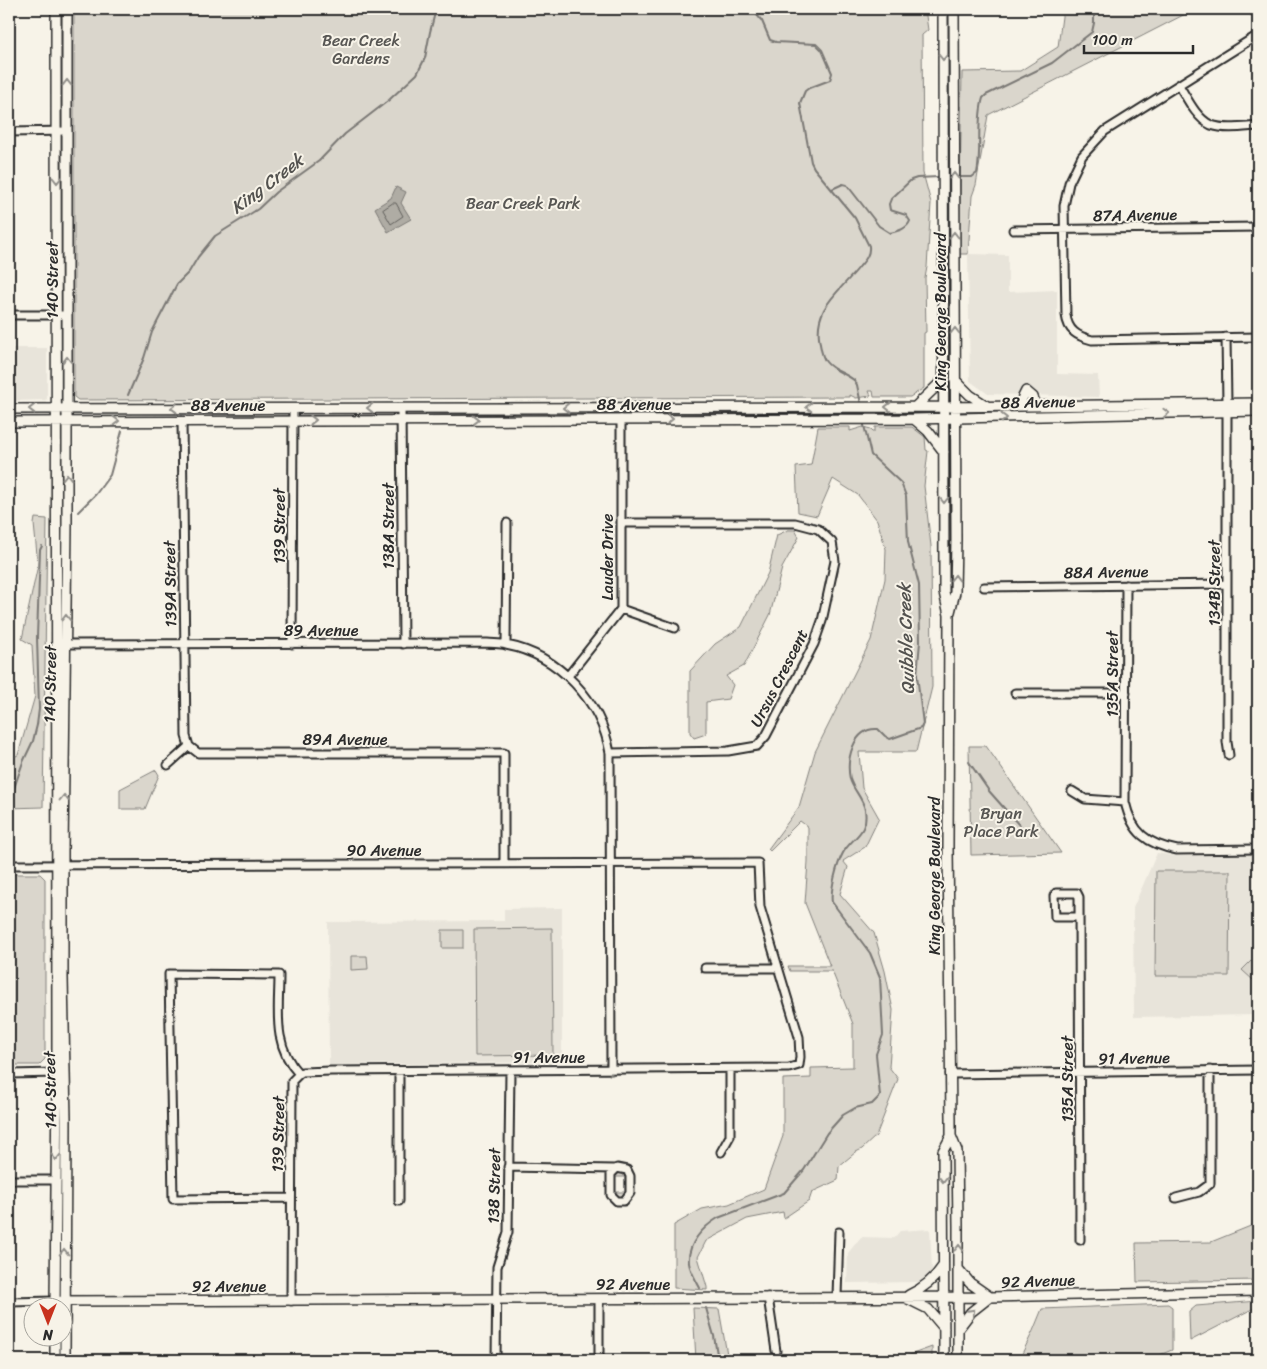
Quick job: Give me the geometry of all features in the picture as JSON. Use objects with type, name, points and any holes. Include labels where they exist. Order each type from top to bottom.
[{"type":"main road","name":"140 Street","points":[[56,9],[59,865],[56,1180],[59,1296]]},
{"type":"main road","name":"140 Street","points":[[59,1296],[66,1119],[59,865],[66,644],[68,9]]},
{"type":"main road","name":"King George Boulevard","points":[[943,9],[944,592],[949,614],[950,1074],[951,1136],[957,1151],[958,1360]]},
{"type":"main road","name":"King George Boulevard","points":[[949,614],[955,592],[954,9]]},
{"type":"main road","points":[[915,407],[943,380]]},
{"type":"main road","points":[[955,380],[987,406]]},
{"type":"main road","points":[[1019,406],[1026,391],[1033,397],[1036,405]]},
{"type":"main road","name":"88 Avenue","points":[[9,422],[955,419],[1227,407],[1258,403]]},
{"type":"main road","name":"88 Avenue","points":[[9,409],[955,407],[1036,405],[1227,407],[1258,411]]},
{"type":"main road","points":[[621,419],[633,408]]},
{"type":"main road","points":[[914,419],[928,431],[944,452]]},
{"type":"main road","points":[[57,1073],[62,1077],[62,1110],[66,1119]]},
{"type":"main road","name":"King George Boulevard","points":[[944,1360],[943,1152],[951,1136]]},
{"type":"main road","points":[[904,1297],[924,1288],[943,1266]]},
{"type":"main road","points":[[958,1270],[970,1283],[990,1297],[971,1312],[958,1329]]},
{"type":"main road","name":"92 Avenue","points":[[72,1303],[990,1297],[1258,1291]]},
{"type":"main road","points":[[904,1297],[928,1309],[944,1328]]},
{"type":"main road","points":[[55,1346],[55,1360]]},
{"type":"main road","name":"140 Street","points":[[64,1346],[65,1360]]},
{"type":"street","points":[[1258,35],[1105,131],[1082,156],[1069,183],[1064,206],[1066,315],[1070,328],[1080,336],[1092,340],[1258,337]]},
{"type":"street","points":[[1179,85],[1200,116],[1211,124],[1226,127],[1258,126]]},
{"type":"street","points":[[9,132],[67,131]]},
{"type":"street","name":"87A Avenue","points":[[1013,230],[1258,227]]},
{"type":"street","points":[[9,315],[67,316]]},
{"type":"street","name":"134B Street","points":[[1226,337],[1227,742],[1229,755]]},
{"type":"street","name":"139 Street","points":[[292,644],[293,408]]},
{"type":"street","name":"138A Street","points":[[401,408],[403,644]]},
{"type":"street","name":"Lauder Drive","points":[[568,676],[621,609],[621,419]]},
{"type":"street","name":"139A Street","points":[[182,421],[186,736],[190,746]]},
{"type":"street","points":[[506,645],[507,523]]},
{"type":"street","name":"Ursus Crescent","points":[[610,753],[728,751],[757,746],[766,736],[814,644],[822,621],[836,561],[832,542],[818,528],[795,523],[621,523]]},
{"type":"street","name":"88A Avenue","points":[[984,587],[1228,584]]},
{"type":"street","name":"135A Street","points":[[1126,585],[1125,802],[1128,816],[1142,836],[1152,843],[1177,850],[1258,849]]},
{"type":"street","points":[[621,609],[675,628]]},
{"type":"street","name":"89 Avenue","points":[[66,644],[506,645],[528,652],[551,663],[568,676],[595,710],[604,728],[610,753],[611,1070]]},
{"type":"street","points":[[1016,693],[1126,693]]},
{"type":"street","points":[[168,765],[190,746]]},
{"type":"street","name":"89A Avenue","points":[[190,746],[198,753],[504,753],[504,863]]},
{"type":"street","points":[[1072,791],[1085,800],[1125,802]]},
{"type":"street","name":"90 Avenue","points":[[9,865],[758,863],[760,907],[778,968]]},
{"type":"street","name":"135A Street","points":[[1079,918],[1055,917],[1054,896],[1056,893],[1077,893],[1079,895],[1080,1240]]},
{"type":"street","points":[[705,968],[778,968]]},
{"type":"street","name":"91 Avenue","points":[[299,1074],[311,1072],[789,1068],[799,1065],[799,1037],[778,968]]},
{"type":"street","points":[[290,1198],[173,1199],[169,974],[279,975],[279,1031],[281,1044],[285,1056],[299,1074]]},
{"type":"street","points":[[721,1152],[730,1136],[730,1069]]},
{"type":"street","points":[[1176,1198],[1199,1192],[1210,1184],[1210,1070]]},
{"type":"street","name":"91 Avenue","points":[[950,1074],[1258,1070]]},
{"type":"street","name":"138 Street","points":[[496,1360],[498,1267],[508,1232],[510,1071]]},
{"type":"street","points":[[399,1072],[399,1201]]},
{"type":"street","points":[[9,1074],[57,1073]]},
{"type":"street","name":"139 Street","points":[[291,1301],[292,1080],[299,1074]]},
{"type":"street","points":[[508,1167],[624,1168],[629,1172],[630,1176],[630,1193],[624,1201],[617,1201],[611,1194],[610,1177],[614,1169]]},
{"type":"street","points":[[9,1180],[56,1180]]},
{"type":"street","points":[[837,1297],[839,1232]]},
{"type":"street","points":[[768,1298],[776,1351]]},
{"type":"street","points":[[599,1299],[599,1360]]},
{"type":"street","name":"92 Avenue","points":[[9,1302],[22,1302]]},
{"type":"shaded area","points":[[968,254],[1008,255],[1008,292],[1057,290],[1057,374],[1098,375],[1099,397],[988,394],[970,381]]},
{"type":"shaded area","points":[[10,348],[47,348],[47,399],[9,401]]},
{"type":"shaded area","points":[[1157,853],[1176,856],[1258,854],[1258,1015],[1134,1017],[1133,908]]},
{"type":"shaded area","points":[[562,908],[562,1062],[329,1065],[328,922],[504,921],[504,909]]},
{"type":"shaded area","points":[[930,1229],[932,1270],[926,1279],[919,1282],[847,1283],[848,1253],[861,1237],[894,1238],[900,1231]]},
{"type":"green space","name":"Bear Creek Park","points":[[74,9],[925,9],[928,30],[922,35],[923,173],[931,203],[925,278],[924,388],[910,397],[874,397],[873,391],[869,391],[871,396],[856,398],[850,395],[850,397],[78,400],[74,397]]},
{"type":"green space","points":[[1063,9],[1195,9],[988,115],[976,185],[972,196],[968,254],[959,254],[962,72],[1020,71],[1058,47]]},
{"type":"green space","points":[[818,427],[850,427],[850,431],[863,427],[875,431],[875,427],[912,427],[925,437],[926,450],[928,451],[924,486],[931,546],[932,687],[916,752],[859,752],[862,788],[879,818],[865,847],[843,861],[848,867],[840,894],[874,933],[885,971],[893,1010],[889,1067],[898,1079],[876,1136],[839,1166],[838,1180],[812,1192],[809,1201],[784,1218],[783,1212],[747,1219],[706,1241],[698,1257],[707,1290],[674,1288],[674,1225],[702,1209],[729,1204],[764,1189],[783,1136],[783,1079],[811,1078],[811,1068],[853,1067],[853,1024],[832,971],[790,971],[788,966],[830,966],[805,903],[808,827],[800,821],[770,851],[768,849],[799,807],[815,752],[871,640],[885,579],[886,549],[877,520],[858,495],[833,479],[817,516],[798,512],[796,467],[811,465]]},
{"type":"green space","points":[[35,518],[47,519],[43,807],[9,808],[9,759],[18,755],[35,696],[32,645],[22,639],[38,565]]},
{"type":"green space","points":[[788,530],[795,530],[799,537],[782,568],[770,615],[744,666],[726,676],[733,685],[728,699],[706,702],[706,734],[694,738],[690,733],[690,671],[715,644],[741,627],[768,573],[777,535]]},
{"type":"green space","name":"Bryan Place Park","points":[[969,746],[986,746],[1061,853],[971,855]]},
{"type":"green space","points":[[156,770],[159,775],[145,809],[120,809],[120,789]]},
{"type":"green space","points":[[1156,871],[1230,871],[1229,976],[1155,976]]},
{"type":"green space","points":[[9,874],[40,874],[45,879],[45,1059],[39,1065],[9,1065]]},
{"type":"green space","points":[[552,928],[553,1055],[475,1056],[474,929]]},
{"type":"green space","points":[[442,930],[463,930],[463,948],[442,948]]},
{"type":"green space","points":[[351,956],[367,956],[368,969],[351,970]]},
{"type":"green space","points":[[1251,961],[1258,965],[1258,979],[1253,980],[1242,970]]},
{"type":"green space","points":[[618,1172],[623,1172],[626,1177],[626,1194],[621,1197],[615,1192],[625,1192],[625,1177],[615,1177]]},
{"type":"green space","points":[[1258,1223],[1258,1280],[1137,1282],[1136,1243],[1211,1242]]},
{"type":"green space","points":[[1258,1301],[1258,1306],[1190,1341],[1189,1312],[1196,1306]]},
{"type":"green space","points":[[1168,1304],[1172,1307],[1172,1350],[1147,1360],[1019,1360],[1042,1309]]},
{"type":"green space","points":[[693,1308],[719,1309],[728,1360],[696,1360]]},
{"type":"green space","points":[[932,1347],[932,1360],[896,1360]]},
{"type":"water","points":[[396,187],[406,192],[401,203],[411,219],[388,232],[375,208],[391,198]]},
{"type":"waterway","name":"King Creek","points":[[128,395],[144,358],[152,332],[177,284],[189,272],[198,257],[215,236],[258,209],[276,192],[319,161],[345,134],[389,100],[417,74],[425,58],[436,9]]},
{"type":"waterway","name":"Quibble Creek","points":[[752,9],[762,21],[770,40],[816,44],[822,50],[832,73],[830,80],[805,91],[800,103],[811,162],[855,218],[869,249],[868,255],[836,292],[824,310],[820,320],[819,331],[821,351],[825,360],[832,368],[855,381],[861,404]]},
{"type":"waterway","points":[[957,177],[972,177],[977,173],[980,116],[983,98],[1052,63],[1092,32],[1094,9]]},
{"type":"waterway","points":[[1244,9],[1251,15],[1258,13]]},
{"type":"waterway","points":[[832,189],[843,184],[847,185],[879,226],[890,233],[904,228],[910,221],[906,215],[890,210],[889,204],[891,199],[911,180],[939,177]]},
{"type":"waterway","name":"Quibble Creek","points":[[700,1288],[691,1269],[689,1256],[693,1243],[702,1231],[718,1218],[784,1193],[804,1170],[827,1133],[843,1115],[855,1108],[872,1104],[880,1096],[876,1054],[883,1035],[880,977],[870,953],[832,902],[832,891],[834,877],[843,853],[859,834],[866,818],[864,806],[850,779],[849,763],[853,746],[857,739],[869,730],[878,729],[890,739],[921,728],[923,724],[917,675],[920,642],[919,585],[908,542],[906,496],[901,483],[871,455],[863,421]]},
{"type":"waterway","name":"King Creek","points":[[78,512],[96,494],[110,475],[122,431]]},
{"type":"waterway","name":"King Creek","points":[[9,809],[12,802],[12,794],[23,762],[33,741],[37,725],[39,709],[37,637],[40,550],[42,546]]},
{"type":"waterway","points":[[969,762],[989,791],[1019,825]]},
{"type":"waterway","name":"Quibble Creek","points":[[706,1308],[718,1360]]},
{"type":"park label","name":"Bear Creek Gardens","points":[[361,49]]}]
